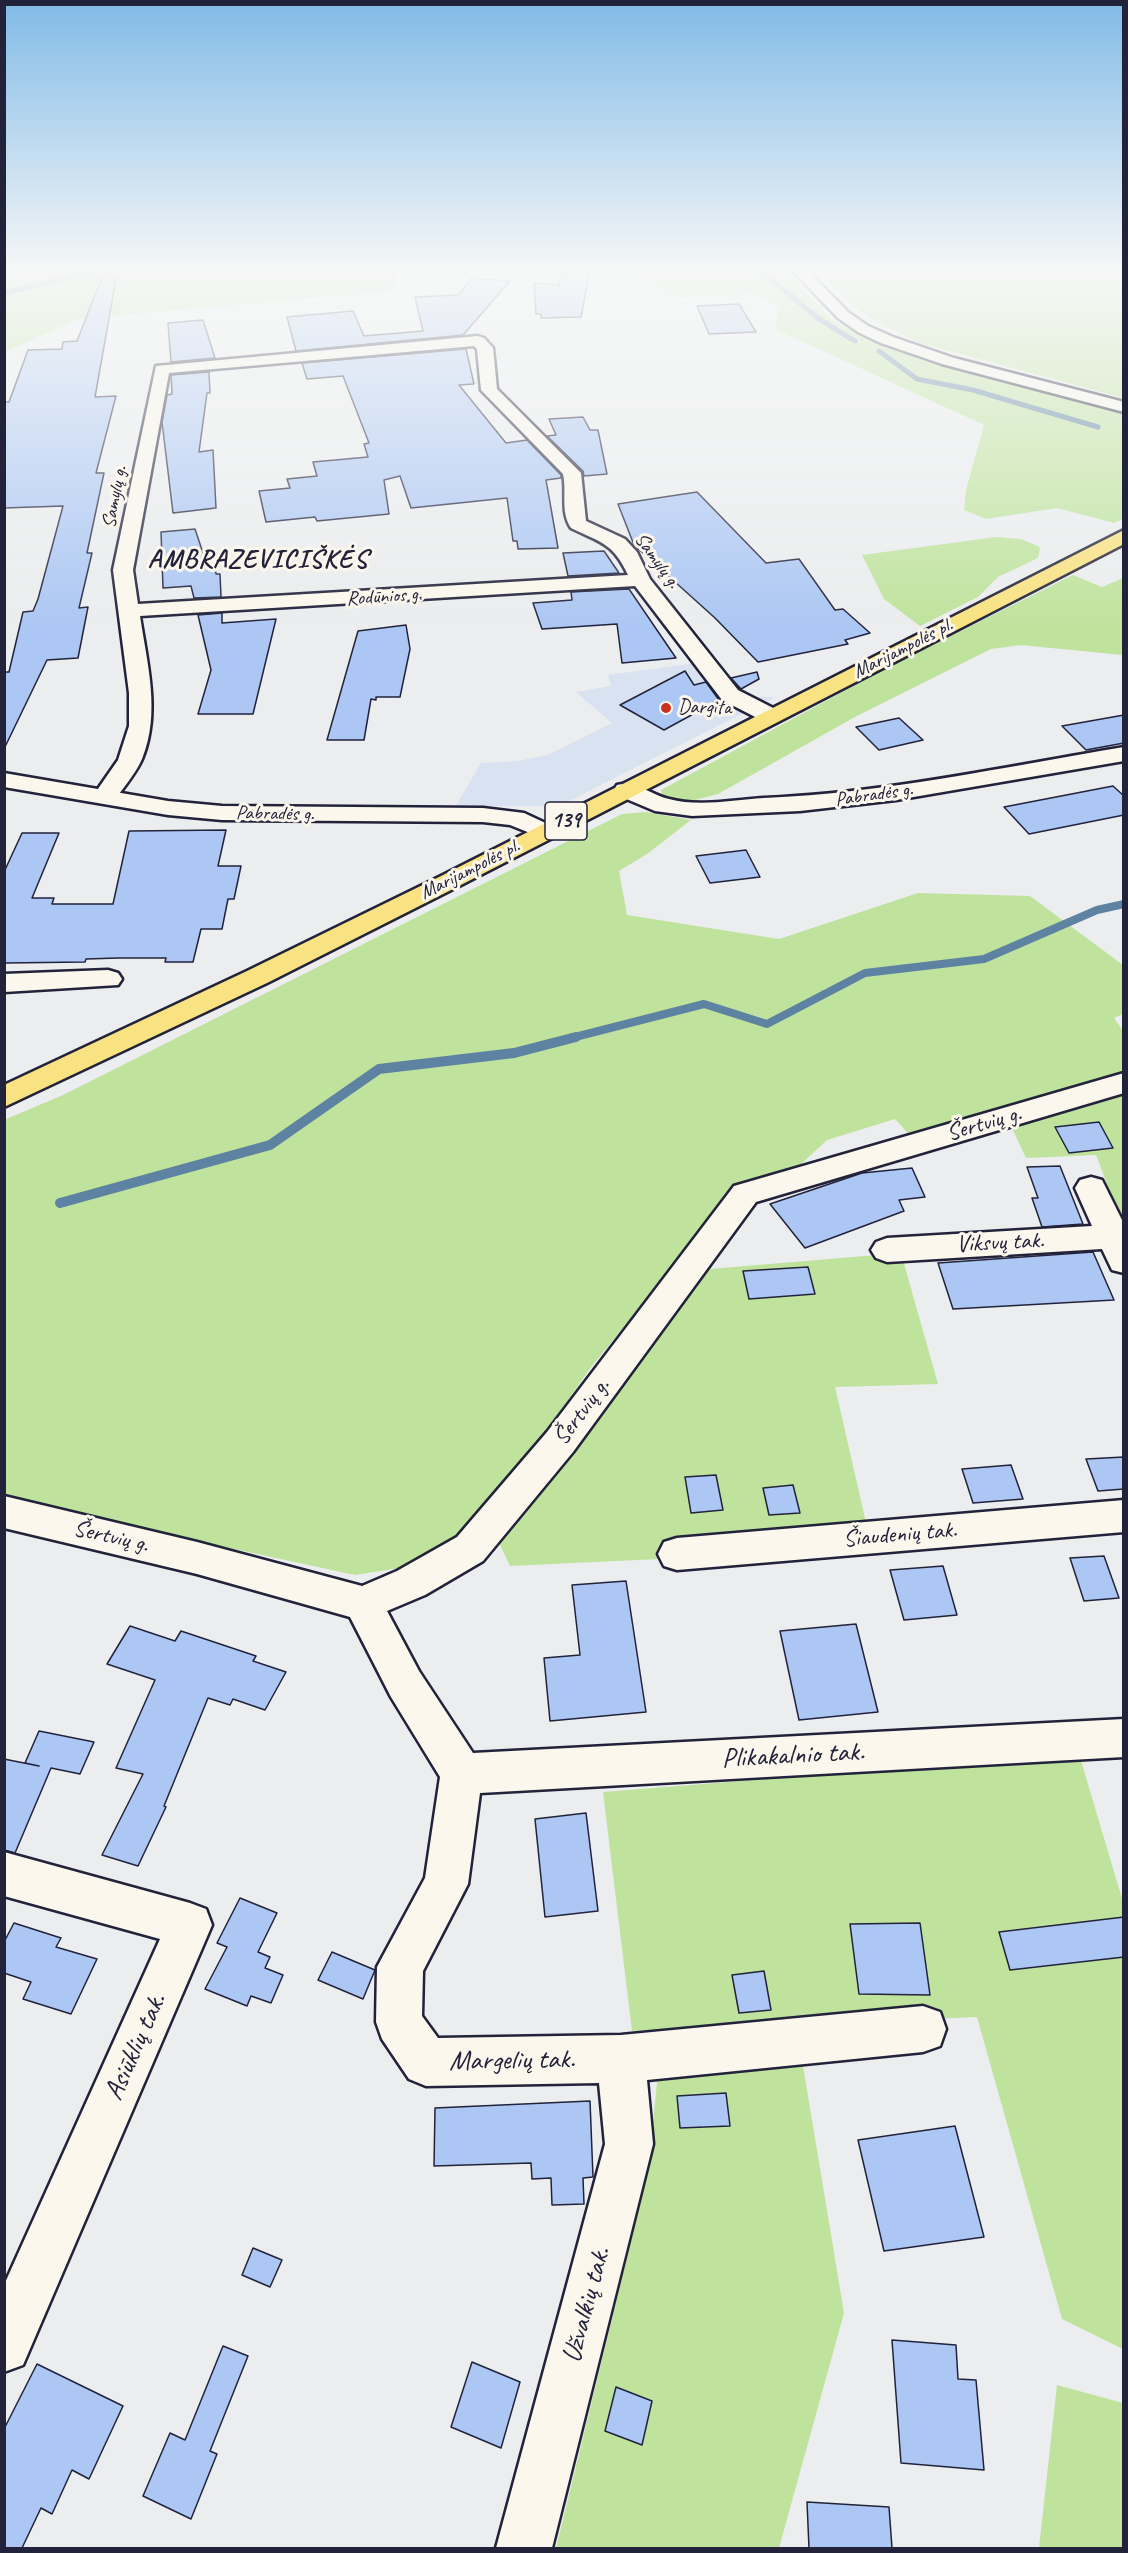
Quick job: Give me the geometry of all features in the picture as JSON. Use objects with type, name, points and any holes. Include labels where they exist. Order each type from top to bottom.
[{"type":"main road","name":"Marijampolės pl.","points":[[4,1096],[257,977],[1124,536]]},
{"type":"street","name":"Samylų g.","points":[[105,796],[130,760],[140,726],[140,693],[123,570],[158,390]]},
{"type":"street","name":"Samylų g.","points":[[489,390],[572,473],[575,485],[572,504],[578,524],[618,543],[627,552],[641,580],[730,695],[771,716]]},
{"type":"street","points":[[1057,390],[1124,407]]},
{"type":"street","name":"Rodūnios g.","points":[[127,611],[641,580]]},
{"type":"street","name":"Pabradės g.","points":[[626,790],[664,806],[692,809],[800,804],[896,793],[1124,754]]},
{"type":"street","name":"Pabradės g.","points":[[4,780],[168,808],[222,813],[483,815],[515,818],[545,832]]},
{"type":"street","points":[[4,983],[108,979]]},
{"type":"street","name":"Šertvių g.","points":[[4,1512],[197,1558],[363,1604],[411,1583],[470,1550],[560,1442],[745,1194],[1124,1083]]},
{"type":"street","points":[[1091,1188],[1118,1249]]},
{"type":"street","name":"Viksvų tak.","points":[[886,1250],[1118,1249]]},
{"type":"street","name":"Šiaudenių tak.","points":[[677,1554],[1124,1516]]},
{"type":"street","points":[[363,1604],[405,1684],[462,1774]]},
{"type":"street","name":"Plikakalnio tak.","points":[[462,1774],[1124,1738]]},
{"type":"street","name":"Margelių tak.","points":[[462,1774],[446,1884],[400,1967],[399,2022],[426,2062],[621,2059],[923,2028]]},
{"type":"street","name":"Asiūklių tak.","points":[[4,1874],[190,1925],[4,2346]]},
{"type":"street","name":"Užvalkių tak.","points":[[524,2548],[629,2144],[621,2059]]},
{"type":"shaded area","points":[[712,661],[732,689],[751,697],[775,697],[559,806],[456,806],[481,763],[518,761],[548,755],[612,723],[576,692],[611,686],[608,675]]},
{"type":"green space","points":[[908,390],[1033,390],[1123,414],[1123,519],[1114,523],[1057,508],[986,519],[964,510],[966,490],[984,425]]},
{"type":"green space","points":[[1094,390],[1123,390],[1123,398]]},
{"type":"green space","points":[[996,537],[1021,539],[1040,547],[1038,558],[998,577],[978,597],[920,626],[884,599],[862,555]]},
{"type":"green space","points":[[1073,575],[1102,587],[1123,578],[1123,655],[1021,645],[991,649],[855,717],[718,794],[691,801],[663,798],[661,790],[885,669]]},
{"type":"green space","points":[[646,812],[691,820],[647,854],[619,871],[627,915],[779,939],[918,893],[1030,896],[1123,965],[1123,1014],[1114,1018],[1123,1031],[1123,1073],[908,1133],[895,1119],[827,1140],[799,1166],[742,1181],[588,1371],[500,1501],[464,1534],[406,1567],[355,1575],[141,1529],[5,1494],[4,1120],[63,1095],[622,814]]},
{"type":"green space","points":[[1123,1091],[1123,1226],[1096,1155],[1026,1158],[1010,1124]]},
{"type":"green space","points":[[901,1253],[938,1384],[835,1387],[872,1549],[510,1566],[498,1541],[698,1270]]},
{"type":"green space","points":[[1079,1754],[1123,1902],[1123,2349],[1062,2319],[977,2017],[632,2031],[603,1792]]},
{"type":"green space","points":[[803,2066],[844,2313],[779,2548],[556,2548],[648,2172],[658,2073]]},
{"type":"green space","points":[[1057,2385],[1123,2403],[1123,2548],[1039,2548]]},
{"type":"building","points":[[13,390],[96,390],[95,397],[116,396],[96,473],[104,473],[87,553],[92,553],[79,608],[88,607],[78,658],[47,660],[4,749],[4,672],[9,672],[23,612],[33,611],[38,599],[63,506],[4,508],[4,402],[9,402]]},
{"type":"building","points":[[172,390],[210,390],[210,393],[207,393],[199,452],[213,450],[216,508],[173,513],[162,422],[167,395],[172,394]]},
{"type":"building","points":[[348,390],[463,390],[506,443],[527,440],[561,475],[561,478],[546,480],[558,548],[518,549],[517,541],[513,541],[507,498],[411,508],[400,476],[384,480],[389,514],[317,521],[315,517],[266,522],[259,491],[290,488],[287,479],[317,476],[313,462],[368,457],[364,444],[369,443]]},
{"type":"building","points":[[583,417],[590,430],[598,430],[607,474],[584,476],[583,471],[547,436],[556,435],[549,419]]},
{"type":"building","points":[[697,492],[766,563],[799,559],[835,610],[843,609],[870,633],[845,640],[848,644],[758,662],[715,618],[634,545],[618,504]]},
{"type":"building","points":[[195,529],[207,565],[215,565],[216,574],[220,574],[221,597],[194,598],[191,586],[163,588],[161,532]]},
{"type":"building","points":[[604,551],[619,573],[568,576],[563,553]]},
{"type":"building","points":[[629,589],[676,658],[622,663],[617,624],[542,629],[533,603],[572,600],[571,592]]},
{"type":"building","points":[[222,613],[222,623],[276,619],[253,714],[198,714],[211,670],[198,615]]},
{"type":"building","points":[[406,625],[410,649],[400,697],[371,699],[364,740],[327,740],[358,631]]},
{"type":"building","name":"Dargita","points":[[685,671],[694,685],[706,682],[719,700],[664,730],[620,705]]},
{"type":"building","points":[[757,672],[759,679],[741,689],[731,678]]},
{"type":"building","points":[[1124,715],[1124,743],[1086,750],[1062,726]]},
{"type":"building","points":[[899,718],[923,740],[879,750],[856,727]]},
{"type":"building","points":[[1113,786],[1124,796],[1124,815],[1029,834],[1004,807]]},
{"type":"building","points":[[226,830],[218,866],[241,866],[234,899],[228,899],[222,929],[201,929],[193,962],[165,962],[166,958],[118,958],[86,959],[85,962],[4,963],[4,872],[22,833],[59,833],[32,898],[54,898],[52,904],[113,904],[129,831]]},
{"type":"building","points":[[746,850],[760,877],[710,883],[696,856]]},
{"type":"building","points":[[1099,1122],[1113,1148],[1069,1153],[1055,1127]]},
{"type":"building","points":[[1060,1166],[1083,1224],[1042,1227],[1032,1198],[1038,1198],[1027,1167]]},
{"type":"building","points":[[912,1168],[925,1197],[899,1200],[904,1211],[805,1248],[770,1204],[862,1173]]},
{"type":"building","points":[[1093,1252],[1114,1300],[953,1309],[938,1263]]},
{"type":"building","points":[[808,1267],[815,1294],[749,1299],[743,1271]]},
{"type":"building","points":[[1124,1457],[1124,1489],[1098,1491],[1086,1459]]},
{"type":"building","points":[[1011,1465],[1023,1499],[973,1503],[962,1469]]},
{"type":"building","points":[[716,1475],[723,1510],[691,1513],[685,1477]]},
{"type":"building","points":[[793,1485],[800,1513],[769,1515],[763,1488]]},
{"type":"building","points":[[1104,1556],[1119,1598],[1084,1601],[1070,1558]]},
{"type":"building","points":[[943,1566],[957,1615],[904,1620],[890,1570]]},
{"type":"building","points":[[626,1581],[646,1712],[550,1721],[544,1658],[580,1655],[572,1585]]},
{"type":"building","points":[[856,1624],[878,1712],[799,1720],[780,1631]]},
{"type":"building","points":[[130,1626],[175,1641],[181,1631],[256,1656],[253,1661],[286,1672],[265,1710],[233,1699],[230,1705],[208,1698],[164,1806],[166,1807],[138,1866],[102,1855],[143,1774],[116,1768],[155,1680],[107,1664]]},
{"type":"building","points":[[39,1731],[94,1742],[80,1774],[51,1768],[15,1853],[4,1850],[4,1759],[39,1766],[25,1763]]},
{"type":"building","points":[[586,1813],[598,1911],[545,1917],[535,1819]]},
{"type":"building","points":[[240,1898],[277,1913],[258,1952],[270,1957],[265,1968],[283,1975],[271,2003],[251,1996],[247,2006],[205,1989],[227,1947],[217,1943]]},
{"type":"building","points":[[1124,1917],[1124,1957],[1010,1970],[999,1932]]},
{"type":"building","points":[[14,1923],[61,1938],[56,1947],[97,1959],[71,2014],[23,1999],[31,1982],[4,1973],[4,1942]]},
{"type":"building","points":[[920,1923],[930,1995],[859,1994],[850,1924]]},
{"type":"building","points":[[332,1952],[375,1970],[363,1999],[318,1980]]},
{"type":"building","points":[[764,1971],[771,2010],[739,2013],[732,1975]]},
{"type":"building","points":[[726,2093],[730,2126],[680,2128],[677,2096]]},
{"type":"building","points":[[590,2101],[593,2177],[583,2178],[584,2204],[552,2205],[551,2178],[532,2179],[531,2163],[434,2166],[435,2108]]},
{"type":"building","points":[[955,2126],[984,2237],[884,2251],[858,2140]]},
{"type":"building","points":[[253,2248],[282,2260],[270,2287],[242,2275]]},
{"type":"building","points":[[892,2340],[956,2345],[958,2379],[976,2380],[984,2470],[901,2463]]},
{"type":"building","points":[[223,2346],[248,2356],[210,2451],[217,2454],[191,2519],[143,2496],[170,2433],[185,2440]]},
{"type":"building","points":[[472,2362],[520,2382],[501,2448],[451,2427]]},
{"type":"building","points":[[37,2364],[123,2406],[89,2479],[72,2470],[52,2514],[41,2508],[22,2548],[4,2548],[4,2429]]},
{"type":"building","points":[[616,2387],[652,2401],[642,2445],[605,2431]]},
{"type":"building","points":[[807,2502],[889,2507],[892,2548],[809,2548]]},
{"type":"waterway","points":[[973,390],[1098,427]]},
{"type":"waterway","points":[[571,1038],[704,1004],[767,1024],[865,973],[984,959],[1097,910],[1124,904]]},
{"type":"waterway","points":[[60,1203],[270,1145],[379,1069],[514,1053],[576,1037]]},
{"type":"place","name":"Dargita","points":[[666,708]]},
{"type":"district","name":"AMBRAZEVICIŠKĖS","points":[[258,560]]}]
